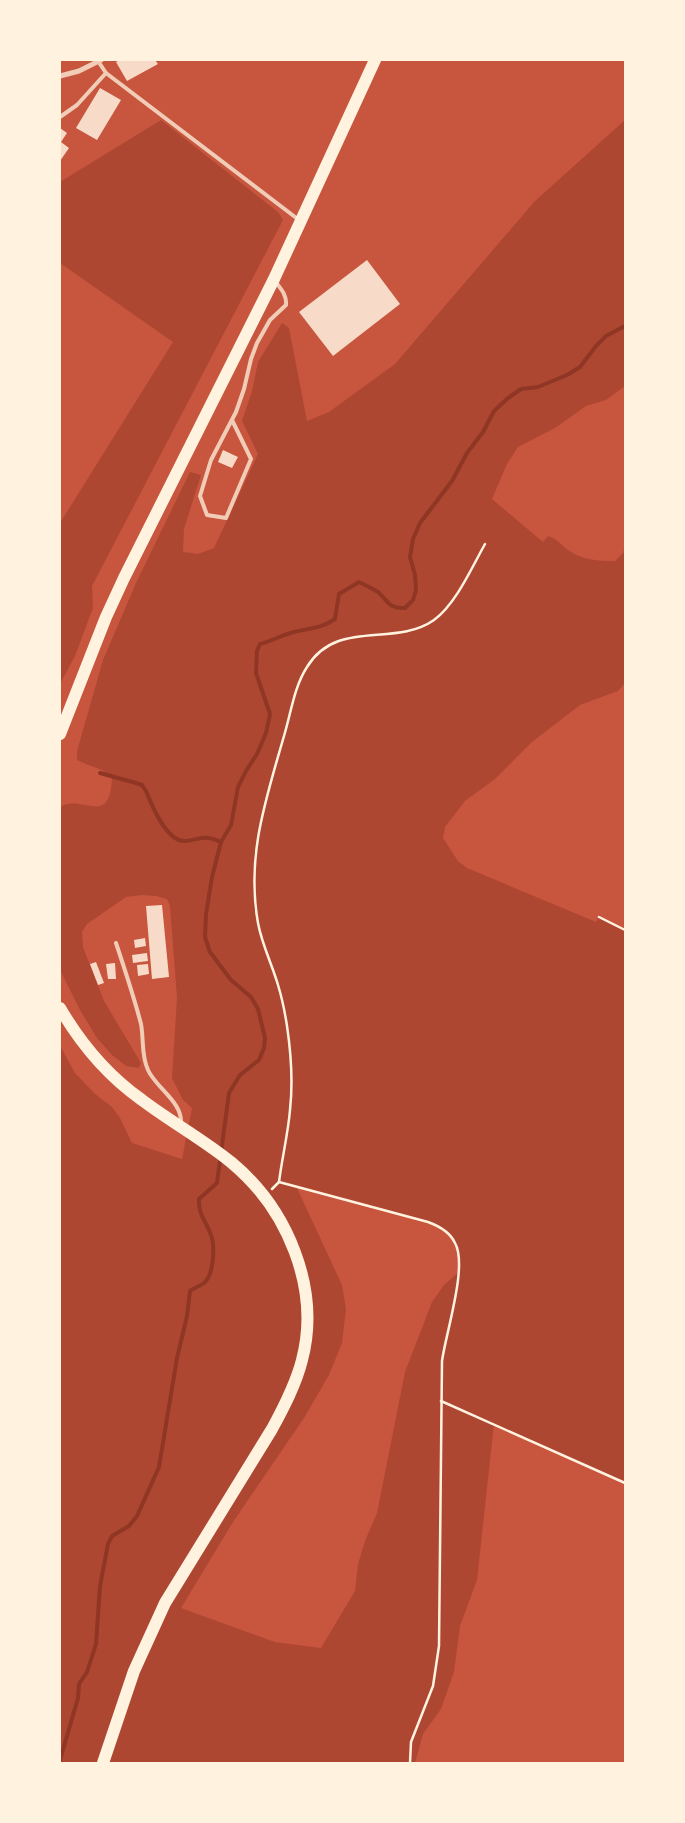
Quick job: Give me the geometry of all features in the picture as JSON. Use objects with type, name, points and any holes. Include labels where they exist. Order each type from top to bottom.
[{"type":"main road","points":[[60,734],[106,617],[124,578],[274,279],[375,60]]},
{"type":"main road","points":[[60,1008],[89,1050],[110,1073],[142,1100],[238,1168],[265,1198],[279,1218],[292,1244],[301,1270],[306,1312],[307,1330],[302,1360],[287,1400],[272,1429],[165,1603],[134,1671],[103,1763]]},
{"type":"street","points":[[60,76],[79,71],[100,61]]},
{"type":"lane","points":[[100,61],[106,73],[301,222]]},
{"type":"lane","points":[[60,118],[76,105],[106,73]]},
{"type":"lane","points":[[232,420],[251,459],[226,518],[207,516],[200,496],[210,460],[232,420],[244,389],[250,359],[257,343],[270,320],[286,305],[284,292],[274,279]]},
{"type":"lane","points":[[116,943],[129,981],[141,1027],[144,1060],[154,1080],[168,1094],[182,1117],[180,1126]]},
{"type":"path","points":[[265,1198],[279,1182],[290,1110],[290,1058],[287,1026],[279,985],[261,938],[258,923],[254,864],[265,797],[301,677],[316,654],[338,640],[412,630],[436,619],[463,584],[485,544]]},
{"type":"path","points":[[599,917],[625,930]]},
{"type":"path","points":[[279,1182],[436,1225],[451,1236],[459,1253],[459,1272],[444,1341],[441,1401],[439,1646],[433,1686],[411,1742],[410,1763]]},
{"type":"path","points":[[441,1401],[625,1483]]},
{"type":"shaded area","points":[[161,120],[278,212],[283,220],[92,586],[93,608],[75,656],[60,684],[60,523],[173,342],[60,263],[60,182]]},
{"type":"shaded area","points":[[625,120],[625,386],[606,400],[586,406],[555,428],[518,447],[507,464],[492,499],[543,542],[548,536],[579,556],[596,560],[615,561],[623,553],[625,547],[625,683],[618,691],[580,705],[532,742],[495,779],[465,801],[445,827],[443,838],[458,861],[467,868],[596,922],[599,917],[625,930],[625,1483],[494,1424],[477,1580],[460,1626],[454,1672],[441,1709],[423,1734],[415,1763],[60,1763],[60,1046],[75,1073],[95,1094],[112,1107],[120,1118],[132,1143],[182,1159],[192,1108],[183,1100],[172,1078],[177,998],[170,906],[167,899],[142,895],[126,897],[87,924],[82,932],[83,947],[104,1001],[141,1063],[139,1068],[126,1066],[112,1055],[97,1038],[80,1010],[60,970],[60,807],[69,804],[101,806],[106,802],[110,793],[112,777],[100,769],[77,760],[77,751],[103,660],[136,583],[190,472],[201,475],[184,529],[183,552],[198,554],[214,548],[258,454],[242,421],[252,391],[258,362],[282,323],[289,328],[307,421],[329,412],[395,364],[535,201]],"holes":[[[296,1186],[436,1225],[453,1240],[457,1250],[459,1272],[444,1285],[432,1302],[405,1372],[377,1513],[358,1564],[355,1591],[321,1648],[275,1642],[181,1608],[233,1522],[304,1418],[329,1375],[342,1343],[346,1309],[342,1285]]]},
{"type":"building","points":[[120,60],[155,60],[158,64],[127,81],[116,62]]},
{"type":"building","points":[[100,88],[121,100],[97,140],[76,128]]},
{"type":"building","points":[[60,128],[67,133],[61,142],[69,148],[60,161]]},
{"type":"building","points":[[367,260],[400,304],[333,356],[299,312]]},
{"type":"building","points":[[223,450],[238,457],[232,468],[218,462]]},
{"type":"building","points":[[162,905],[169,977],[152,979],[146,906]]},
{"type":"building","points":[[145,938],[146,946],[135,948],[134,940]]},
{"type":"building","points":[[147,953],[148,961],[133,963],[132,955]]},
{"type":"building","points":[[96,962],[104,983],[98,985],[90,964]]},
{"type":"building","points":[[115,963],[116,979],[108,979],[106,964]]},
{"type":"building","points":[[148,964],[149,974],[138,976],[137,965]]},
{"type":"waterway","points":[[60,1760],[78,1698],[79,1684],[87,1672],[96,1644],[100,1586],[108,1544],[112,1536],[129,1526],[137,1516],[159,1467],[190,1291],[204,1283],[212,1267],[212,1240],[201,1213],[199,1199],[217,1183],[229,1093],[240,1075],[259,1060],[264,1048],[265,1038],[258,1009],[251,997],[231,980],[210,952],[205,937],[206,914],[212,877],[221,842],[231,825],[238,787],[257,754],[266,733],[270,714],[256,673],[257,651],[260,644],[290,633],[320,626],[335,619],[339,594],[359,582],[378,592],[392,606],[405,608],[413,600],[416,590],[415,575],[410,557],[413,539],[420,523],[452,481],[467,453],[483,432],[494,411],[521,389],[538,387],[567,375],[580,367],[606,336],[625,326]]},
{"type":"waterway","points":[[100,773],[142,785],[161,822],[179,840],[186,841],[206,838],[221,842]]}]
